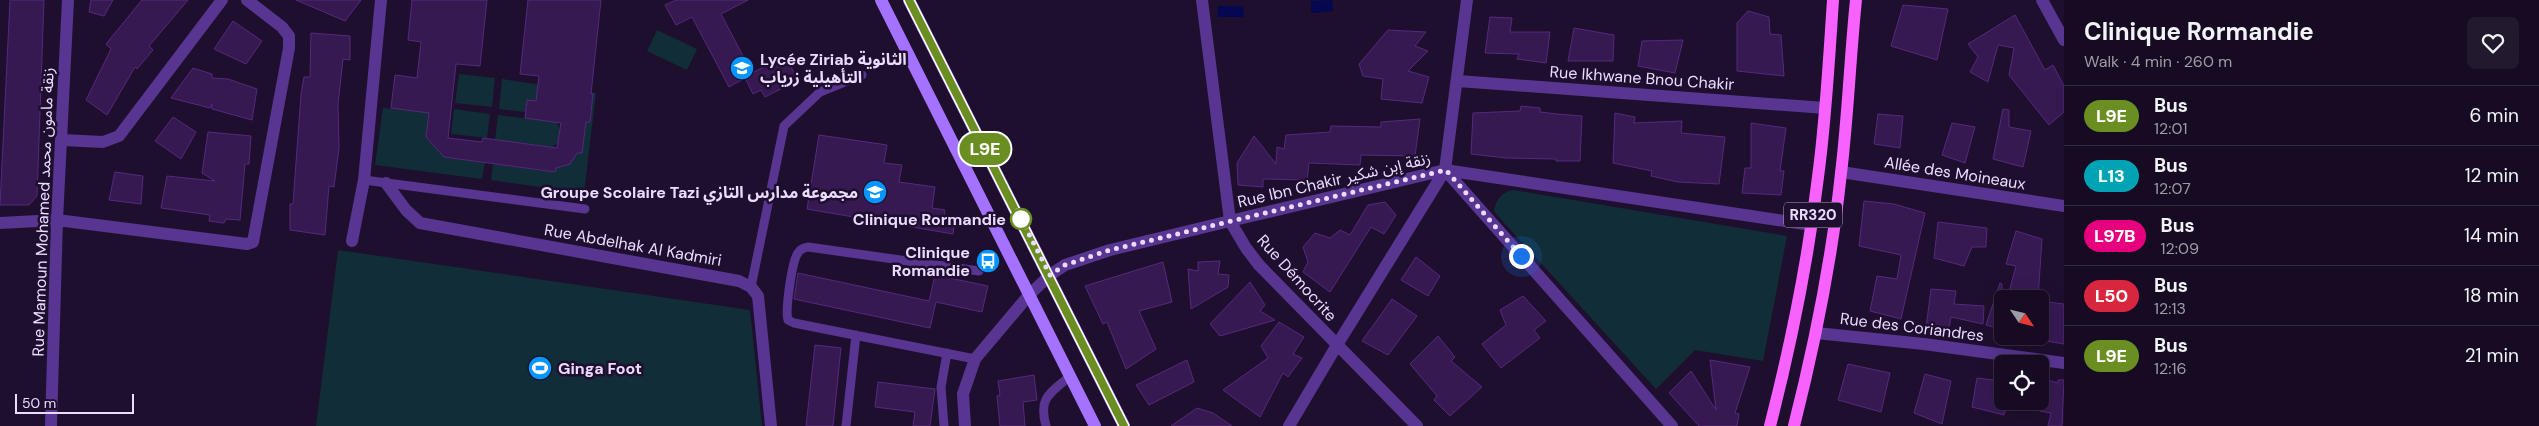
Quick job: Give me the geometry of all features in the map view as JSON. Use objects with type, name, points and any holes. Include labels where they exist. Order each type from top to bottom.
[{"type":"main road","points":[[881,0],[1095,426]]},
{"type":"main road","points":[[909,0],[1050,275],[1124,426]]},
{"type":"main road","name":"RR320","points":[[1770,426],[1792,334],[1812,225],[1825,108],[1833,0]]},
{"type":"main road","name":"RR320","points":[[1794,426],[1816,333],[1827,276],[1841,172],[1856,0]]},
{"type":"street","name":"Rue Mamoun Mohamed زنقة مامون محمد","points":[[51,426],[57,220],[68,0]]},
{"type":"street","points":[[62,140],[110,141],[119,136],[222,0]]},
{"type":"street","points":[[0,223],[57,220],[248,244],[254,242],[289,48],[289,36],[282,27],[247,0]]},
{"type":"street","points":[[352,241],[364,180],[381,0]]},
{"type":"street","name":"Rue Démocrite","points":[[1202,0],[1230,221],[1259,265],[1417,426]]},
{"type":"street","points":[[1289,426],[1336,345],[1446,170],[1467,0]]},
{"type":"street","points":[[2042,0],[2064,40]]},
{"type":"street","name":"Rue Ikhwane Bnou Chakir","points":[[1458,81],[1825,108]]},
{"type":"street","points":[[1446,170],[1672,426]]},
{"type":"street","name":"Rue Ibn Chakir زنقة إبن شكير","points":[[975,359],[1029,295],[1050,275],[1065,265],[1095,254],[1446,170],[1812,225]]},
{"type":"street","name":"Allée des Moineaux","points":[[1841,172],[2064,206]]},
{"type":"street","name":"Rue Abdelhak Al Kadmiri","points":[[386,183],[406,210],[420,223],[739,281],[751,287]]},
{"type":"street","points":[[751,287],[758,296],[771,426]]},
{"type":"street","name":"Rue des Coriandres","points":[[1816,333],[1924,344],[2064,363]]},
{"type":"street","points":[[965,426],[963,394],[975,359]]},
{"type":"lane","points":[[751,287],[784,126],[820,92],[862,75]]},
{"type":"lane","points":[[364,180],[585,209]]},
{"type":"lane","points":[[975,359],[794,323],[788,320],[786,310],[796,256],[802,249],[808,247],[979,271]]},
{"type":"lane","points":[[846,426],[856,335]]},
{"type":"lane","points":[[944,426],[942,387],[947,353]]},
{"type":"lane","points":[[1046,426],[1043,413],[1045,399],[1070,376]]},
{"type":"shaded area","points":[[1332,0],[1333,11],[1311,13],[1311,1]]},
{"type":"shaded area","points":[[1218,6],[1243,6],[1244,17],[1218,17]]},
{"type":"shaded area","points":[[657,30],[697,49],[687,70],[647,51]]},
{"type":"shaded area","points":[[423,69],[455,73],[453,86],[433,84],[426,137],[444,157],[485,163],[482,179],[375,165],[383,108],[417,111]]},
{"type":"shaded area","points":[[459,74],[495,78],[492,107],[455,103]]},
{"type":"shaded area","points":[[502,79],[596,93],[584,193],[491,180],[493,164],[555,172],[556,167],[570,164],[576,152],[582,153],[586,122],[590,122],[593,95],[538,88],[536,101],[527,100],[525,112],[499,109]]},
{"type":"shaded area","points":[[454,109],[490,114],[487,138],[451,134]]},
{"type":"shaded area","points":[[498,115],[556,122],[560,128],[558,143],[552,147],[495,140]]},
{"type":"shaded area","points":[[1514,190],[1787,236],[1763,361],[1695,350],[1656,389],[1494,211],[1500,197]]},
{"type":"shaded area","name":"Ginga Foot","points":[[338,250],[750,310],[762,426],[316,426]]},
{"type":"building","points":[[10,0],[44,0],[37,196],[29,205],[0,205]]},
{"type":"building","points":[[91,0],[113,0],[104,16],[89,12]]},
{"type":"building","points":[[142,0],[188,0],[149,46],[153,50],[137,69],[135,67],[107,115],[86,100],[111,49],[106,44]]},
{"type":"building","points":[[296,0],[361,0],[345,21]]},
{"type":"building","points":[[412,0],[487,0],[480,66],[456,64],[448,138],[482,142],[483,138],[557,148],[561,123],[525,118],[527,100],[536,101],[539,76],[520,74],[528,0],[601,0],[591,94],[593,94],[590,122],[586,122],[582,153],[577,153],[570,164],[556,168],[555,172],[444,157],[426,137],[429,113],[391,108],[395,75],[417,78],[421,42],[408,40]]},
{"type":"building","points":[[676,0],[748,0],[721,14],[752,73],[785,56],[798,80],[765,97],[761,90],[753,94],[745,78],[729,87],[692,17],[676,25],[665,5]]},
{"type":"building","points":[[1903,5],[1948,9],[1937,60],[1891,46]]},
{"type":"building","points":[[1748,11],[1769,17],[1770,34],[1781,35],[1784,76],[1737,71],[1737,23]]},
{"type":"building","points":[[2015,15],[2045,70],[2053,65],[2064,86],[2064,112],[2049,125],[2009,75],[2014,48],[1998,45],[1988,82],[1970,72],[1978,57],[1968,44]]},
{"type":"building","points":[[1490,17],[1512,18],[1510,32],[1550,32],[1546,63],[1517,59],[1519,54],[1485,53]]},
{"type":"building","points":[[233,21],[262,41],[246,64],[214,49]]},
{"type":"building","points":[[1574,28],[1614,35],[1613,61],[1568,61]]},
{"type":"building","points":[[1388,30],[1426,32],[1415,46],[1428,51],[1408,71],[1429,77],[1422,103],[1381,99],[1383,79],[1363,76],[1359,64]]},
{"type":"building","points":[[311,33],[350,36],[350,60],[343,59],[338,104],[339,148],[334,187],[329,186],[325,235],[290,230],[290,204],[293,204],[301,94],[304,77],[310,77]]},
{"type":"building","points":[[1683,40],[1675,73],[1638,66],[1642,41]]},
{"type":"building","points":[[193,68],[212,74],[212,78],[228,79],[257,89],[252,120],[212,109],[212,104],[210,108],[171,98]]},
{"type":"building","points":[[1521,106],[1540,108],[1540,112],[1582,116],[1580,161],[1506,158],[1471,154],[1473,113],[1520,111]]},
{"type":"building","points":[[2003,109],[2009,110],[2009,127],[2031,131],[2023,167],[1993,159]]},
{"type":"building","points":[[1615,113],[1635,117],[1634,123],[1682,121],[1681,133],[1725,137],[1719,184],[1678,182],[1651,176],[1652,171],[1613,163]]},
{"type":"building","points":[[1878,114],[1903,116],[1900,148],[1874,144]]},
{"type":"building","points":[[173,117],[196,132],[181,159],[155,141]]},
{"type":"building","points":[[1420,119],[1415,156],[1361,155],[1360,165],[1309,163],[1307,180],[1263,179],[1263,187],[1238,185],[1237,163],[1254,136],[1276,164],[1277,147],[1284,149],[1286,135],[1330,132],[1331,126],[1381,127],[1381,122]]},
{"type":"building","points":[[1751,123],[1786,128],[1780,171],[1784,171],[1781,195],[1742,193],[1745,168],[1751,168]]},
{"type":"building","points":[[1952,123],[1975,127],[1965,163],[1942,155]]},
{"type":"building","points":[[208,132],[251,136],[249,164],[245,164],[240,220],[226,219],[224,223],[209,221],[210,215],[161,208],[167,176],[215,181],[202,173]]},
{"type":"building","points":[[819,135],[887,145],[884,163],[902,165],[899,182],[935,187],[932,208],[945,210],[944,218],[955,219],[953,234],[807,209]]},
{"type":"building","points":[[115,172],[143,176],[141,204],[109,200]]},
{"type":"building","points":[[1864,201],[1894,204],[1925,213],[1901,319],[1870,311],[1877,276],[1897,279],[1901,255],[1859,246]]},
{"type":"building","points":[[1385,202],[1396,215],[1384,234],[1371,227],[1330,292],[1303,272],[1308,262],[1303,247],[1315,233],[1330,238],[1340,230],[1350,235],[1368,205]]},
{"type":"building","points":[[1938,222],[1987,228],[1986,247],[1972,247],[1964,266],[1934,258]]},
{"type":"building","points":[[2016,231],[2042,239],[2039,290],[2009,290],[2016,266],[2006,264]]},
{"type":"building","points":[[1416,257],[1440,276],[1428,296],[1401,280]]},
{"type":"building","points":[[1220,261],[1218,274],[1229,275],[1228,287],[1191,309],[1188,269],[1198,271],[1198,262]]},
{"type":"building","points":[[1163,262],[1172,302],[1139,311],[1156,349],[1126,369],[1107,322],[1103,324],[1085,286]]},
{"type":"building","points":[[798,273],[929,301],[935,275],[988,286],[982,312],[936,302],[930,328],[794,299]]},
{"type":"building","points":[[1250,282],[1265,305],[1260,311],[1275,320],[1220,336],[1210,324]]},
{"type":"building","points":[[2000,283],[2002,284],[2002,290],[1998,290]]},
{"type":"building","points":[[1931,289],[1956,291],[1954,304],[1984,306],[1983,324],[1951,317],[1948,333],[1926,328]]},
{"type":"building","points":[[1523,296],[1546,321],[1534,330],[1540,338],[1501,368],[1482,344],[1506,325],[1500,310]]},
{"type":"building","points":[[1392,299],[1417,316],[1388,355],[1362,341]]},
{"type":"building","points":[[1994,301],[1994,327],[1986,325]]},
{"type":"building","points":[[2049,302],[2064,304],[2064,344],[2049,342]]},
{"type":"building","points":[[1279,322],[1304,337],[1293,354],[1302,358],[1288,377],[1283,373],[1260,417],[1223,390],[1268,358],[1261,346]]},
{"type":"building","points":[[1438,336],[1455,357],[1451,361],[1482,387],[1450,416],[1434,400],[1437,396],[1410,364]]},
{"type":"building","points":[[815,345],[841,348],[833,426],[806,426]]},
{"type":"building","points":[[1187,360],[1194,382],[1149,405],[1136,385]]},
{"type":"building","points":[[1710,360],[1750,367],[1735,413],[1739,414],[1737,426],[1699,426],[1669,393],[1691,371],[1716,410]]},
{"type":"building","points":[[1848,364],[1890,373],[1881,412],[1838,400]]},
{"type":"building","points":[[1925,374],[1951,381],[1942,424],[1914,413]]},
{"type":"building","points":[[1034,375],[1037,400],[1023,402],[1025,426],[1000,426],[997,396],[1000,395],[998,381]]},
{"type":"building","points":[[1977,378],[1994,380],[1994,410],[2005,410],[2004,415],[1972,407]]},
{"type":"building","points":[[2049,380],[2058,383],[2058,380],[2064,380],[2062,426],[2048,426],[2051,413],[2040,411],[2049,410]]},
{"type":"building","points":[[878,382],[935,389],[930,426],[913,426],[915,412],[875,407]]},
{"type":"building","points":[[1197,408],[1213,413],[1232,426],[1171,426]]},
{"type":"bus line","name":"L9E","points":[[909,0],[1050,275],[1124,426]]},
{"type":"place","name":"Lycée Ziriab الثانوية التأهيلية زرياب","points":[[742,68]]},
{"type":"place","name":"Groupe Scolaire Tazi مجموعة مدارس التازي","points":[[875,192]]},
{"type":"place","name":"Clinique Rormandie","points":[[1021,219]]},
{"type":"place","name":"Clinique Romandie","points":[[988,261]]},
{"type":"place","name":"Ginga Foot","points":[[540,368]]},
{"type":"route","points":[[1021,219],[1017,211],[1050,275],[1065,265],[1110,250],[1446,170],[1521,256]]}]
